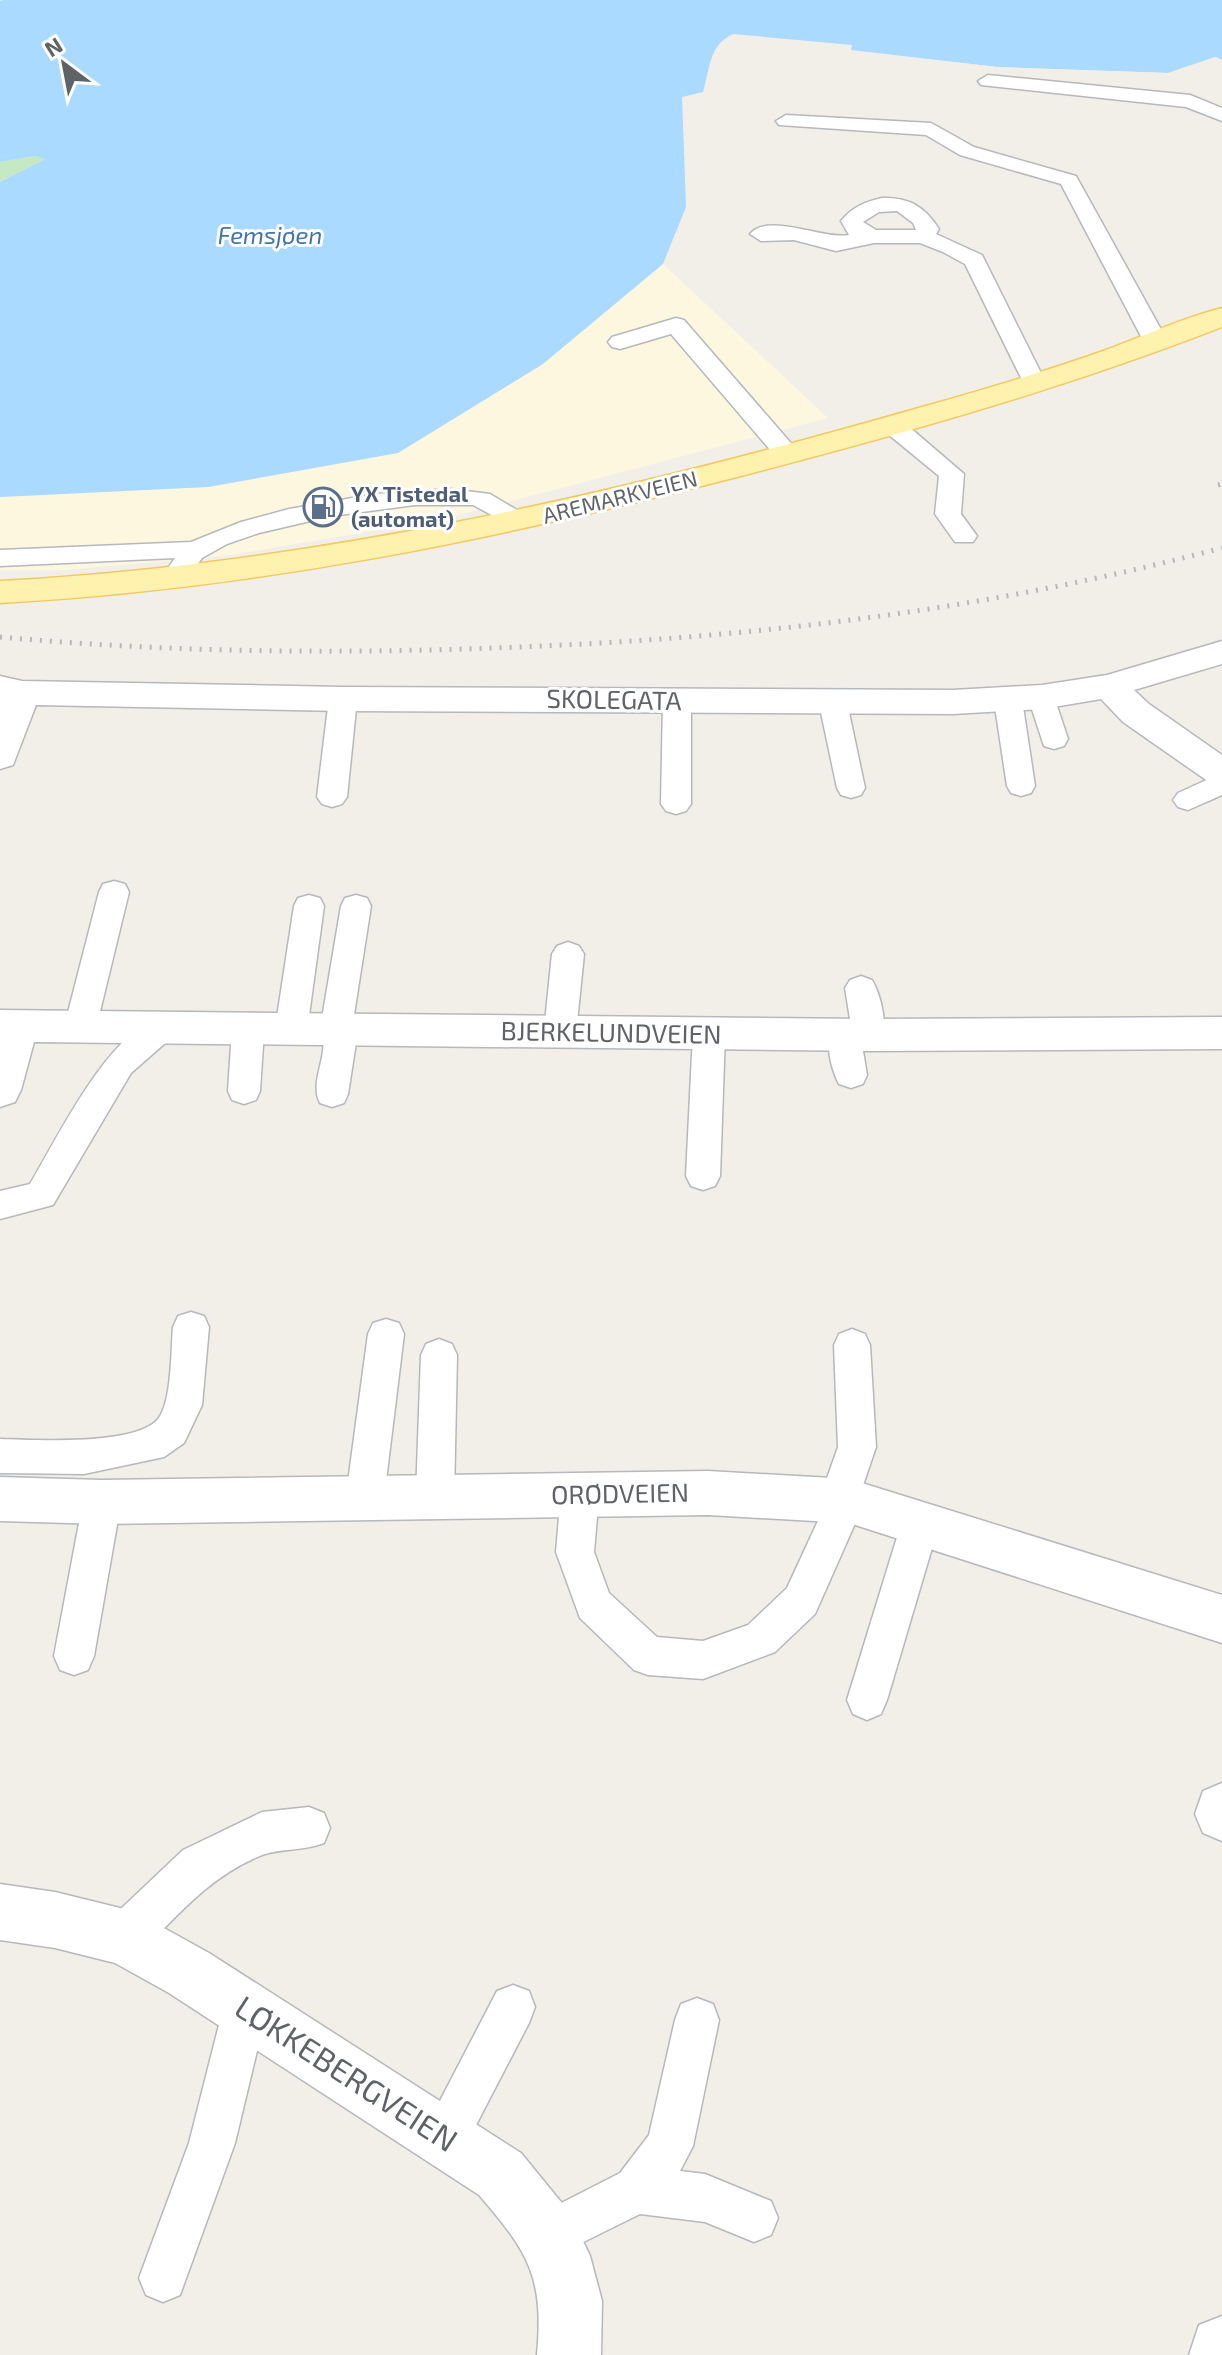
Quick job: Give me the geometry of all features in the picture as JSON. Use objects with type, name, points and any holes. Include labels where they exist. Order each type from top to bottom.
[{"type":"main road","name":"AREMARKVEIEN","points":[[0,592],[109,586],[315,560],[518,521],[892,425],[1034,383],[1222,317]]},
{"type":"street","name":"SKOLEGATA","points":[[11,691],[343,699],[833,703],[1025,698],[1109,686],[1222,652]]},
{"type":"street","points":[[1109,686],[1136,713],[1222,773]]},
{"type":"street","points":[[0,756],[11,691]]},
{"type":"street","points":[[0,1090],[8,1027]]},
{"type":"street","name":"BJERKELUNDVEIEN","points":[[8,1027],[709,1034],[855,1048],[1222,1033]]},
{"type":"street","name":"ORØDVEIEN","points":[[0,1499],[102,1502],[708,1493],[842,1501],[921,1521],[1222,1619]]},
{"type":"street","name":"LØKKEBERGVEIEN","points":[[0,1912],[55,1920],[124,1937],[189,1973],[500,2174],[530,2206],[549,2235],[573,2298],[569,2355]]},
{"type":"street","points":[[1221,2355],[1222,2348]]},
{"type":"lane","points":[[988,81],[1190,101],[1222,115]]},
{"type":"lane","points":[[786,121],[931,129],[967,151],[1002,154],[1069,180],[1156,342]]},
{"type":"lane","points":[[874,236],[857,230],[852,221],[860,211],[895,203],[910,206],[922,216],[928,229],[923,237]]},
{"type":"lane","points":[[761,234],[794,233],[836,244],[874,236],[923,237],[951,247],[974,260],[1034,383]]},
{"type":"lane","points":[[620,342],[676,325],[787,454]]},
{"type":"lane","points":[[892,425],[952,474],[948,514],[964,536]]},
{"type":"lane","points":[[0,558],[42,558],[154,549],[195,550],[254,524],[398,500],[446,496],[479,499],[518,521]]},
{"type":"lane","points":[[174,578],[195,550]]},
{"type":"lane","points":[[1025,698],[1054,739]]},
{"type":"lane","points":[[1021,786],[1025,698]]},
{"type":"lane","points":[[332,797],[343,699]]},
{"type":"lane","points":[[676,804],[677,701]]},
{"type":"lane","points":[[833,703],[851,788]]},
{"type":"lane","points":[[1188,800],[1222,783]]},
{"type":"lane","points":[[80,1028],[114,892]]},
{"type":"lane","points":[[291,1030],[309,906]]},
{"type":"lane","points":[[332,1094],[356,906]]},
{"type":"lane","points":[[560,1032],[568,954]]},
{"type":"lane","points":[[855,1048],[861,988]]},
{"type":"lane","points":[[0,1205],[41,1195],[120,1064],[160,1029]]},
{"type":"lane","points":[[244,1091],[248,1030]]},
{"type":"lane","points":[[703,1176],[709,1034]]},
{"type":"lane","points":[[0,1456],[84,1457],[151,1445],[171,1431],[184,1405],[191,1327]]},
{"type":"lane","points":[[365,1497],[386,1334]]},
{"type":"lane","points":[[580,1494],[575,1552],[594,1605],[648,1656],[703,1660],[761,1639],[801,1601],[842,1501],[857,1447],[852,1345]]},
{"type":"lane","points":[[435,1496],[439,1355]]},
{"type":"lane","points":[[74,1656],[102,1502]]},
{"type":"lane","points":[[867,1700],[921,1521]]},
{"type":"lane","points":[[124,1937],[198,1865],[262,1833],[309,1828]]},
{"type":"lane","points":[[445,2138],[513,2007]]},
{"type":"lane","points":[[163,2278],[212,2143],[245,2009]]},
{"type":"lane","points":[[549,2235],[637,2190],[670,2146],[697,2020]]},
{"type":"lane","points":[[637,2190],[705,2198],[754,2218]]},
{"type":"shaded area","points":[[663,264],[828,418],[443,519],[231,555],[65,570],[0,570],[0,497],[208,487],[398,453],[542,364]]},
{"type":"green space","points":[[35,156],[47,159],[0,182],[0,162]]},
{"type":"water","name":"Femsjøen","points":[[1222,0],[1222,60],[1215,57],[1168,73],[997,67],[851,50],[852,45],[733,34],[715,51],[703,92],[682,97],[686,207],[663,264],[543,364],[398,453],[208,487],[0,497],[0,182],[46,159],[35,156],[0,162],[0,1]]},
{"type":"pier","points":[[855,51],[997,67],[1168,73],[1216,57],[1222,60],[1222,64],[1215,61],[1168,77],[997,71],[853,54]]},
{"type":"railway","points":[[1218,485],[1222,484]]},
{"type":"railway","points":[[0,637],[185,649],[309,651],[494,648],[680,638],[861,619],[951,605],[1132,570],[1222,548]]},
{"type":"place","name":"YX Tistedal (automat)","points":[[323,507]]}]
